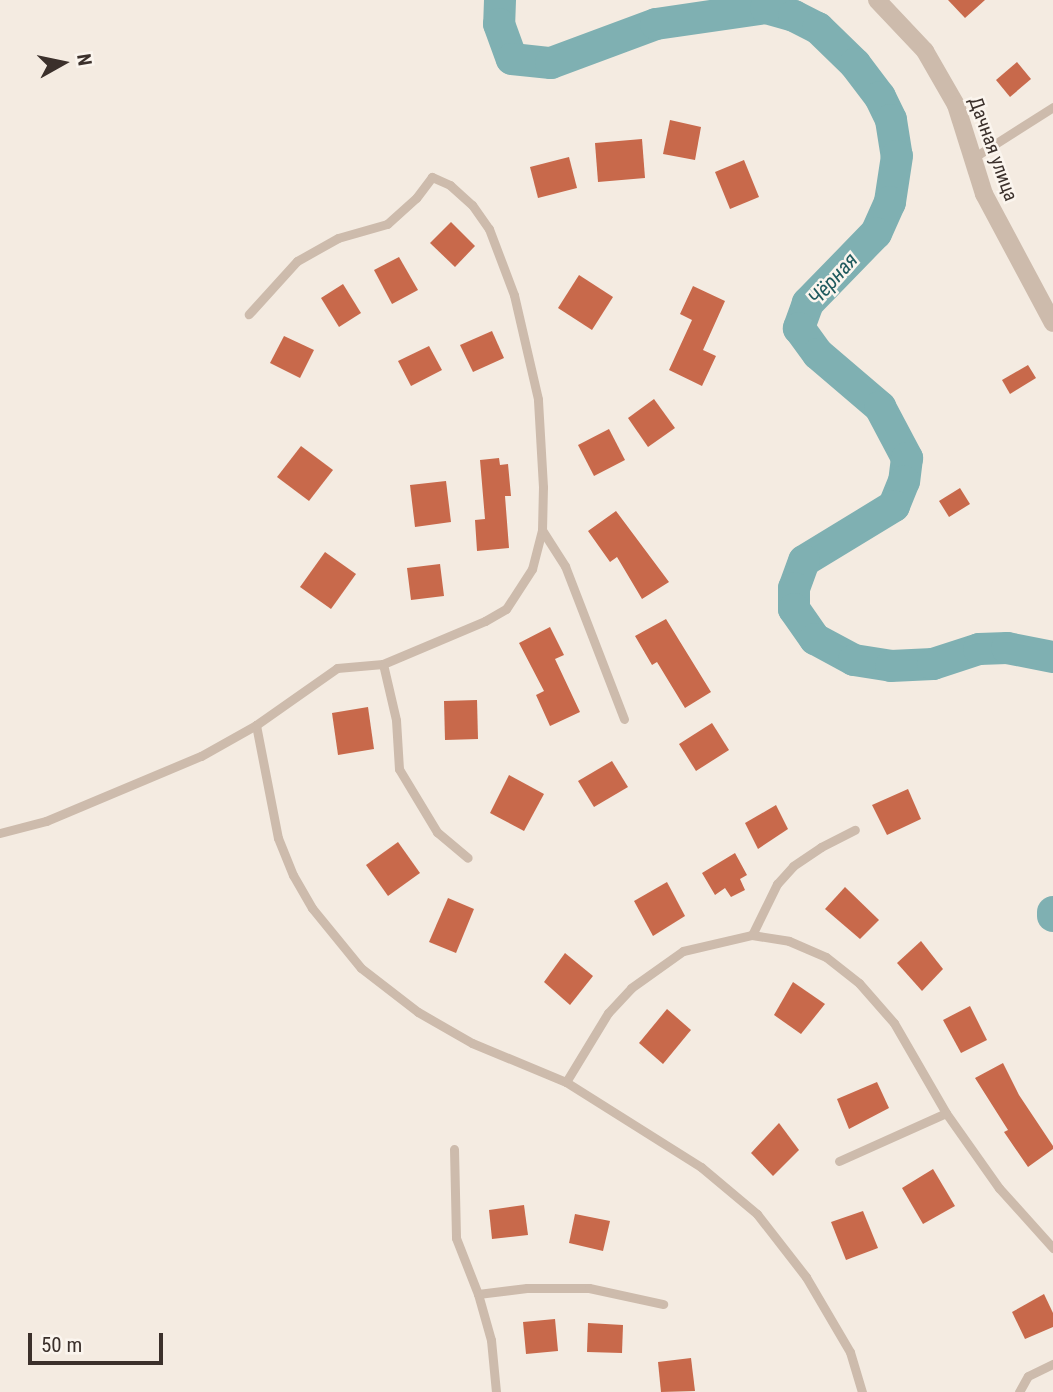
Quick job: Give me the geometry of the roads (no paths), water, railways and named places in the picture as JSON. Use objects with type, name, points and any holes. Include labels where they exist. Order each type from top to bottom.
[{"type":"street","name":"Дачная улица","points":[[877,0],[925,51],[956,105],[984,194],[1053,323]]},
{"type":"lane","points":[[973,158],[1053,107]]},
{"type":"lane","points":[[0,833],[46,821],[201,756],[256,725],[337,668],[383,664],[485,621],[506,608],[532,569],[542,530],[543,487],[538,399],[514,295],[489,229],[472,205],[450,185],[432,177],[416,198],[387,225],[338,238],[297,261],[249,314]]},
{"type":"lane","points":[[542,530],[565,566],[624,719]]},
{"type":"lane","points":[[383,664],[396,720],[399,769],[437,832],[468,858]]},
{"type":"lane","points":[[256,725],[278,838],[293,875],[312,908],[361,968],[418,1012],[472,1043],[566,1082],[701,1167],[757,1214],[806,1277],[850,1352],[862,1392]]},
{"type":"lane","points":[[752,935],[777,884],[793,866],[821,847],[855,830]]},
{"type":"lane","points":[[566,1082],[608,1013],[631,988],[683,951],[752,935],[789,942],[826,957],[859,983],[894,1023],[946,1113],[999,1188],[1053,1248]]},
{"type":"lane","points":[[839,1161],[946,1113]]},
{"type":"lane","points":[[454,1149],[456,1238],[478,1294],[491,1340],[496,1392]]},
{"type":"lane","points":[[478,1294],[527,1289],[589,1288],[663,1304]]},
{"type":"lane","points":[[1019,1392],[1028,1376],[1053,1364]]},
{"type":"waterway","name":"Чёрная","points":[[500,0],[499,24],[512,59],[551,63],[656,24],[766,8],[794,16],[818,28],[855,64],[880,97],[891,120],[897,156],[890,202],[876,233],[808,303],[799,328],[818,354],[880,407],[907,458],[904,481],[894,506],[804,561],[794,588],[794,609],[815,639],[854,660],[891,666],[933,664],[979,649],[1007,648],[1053,657]]}]
